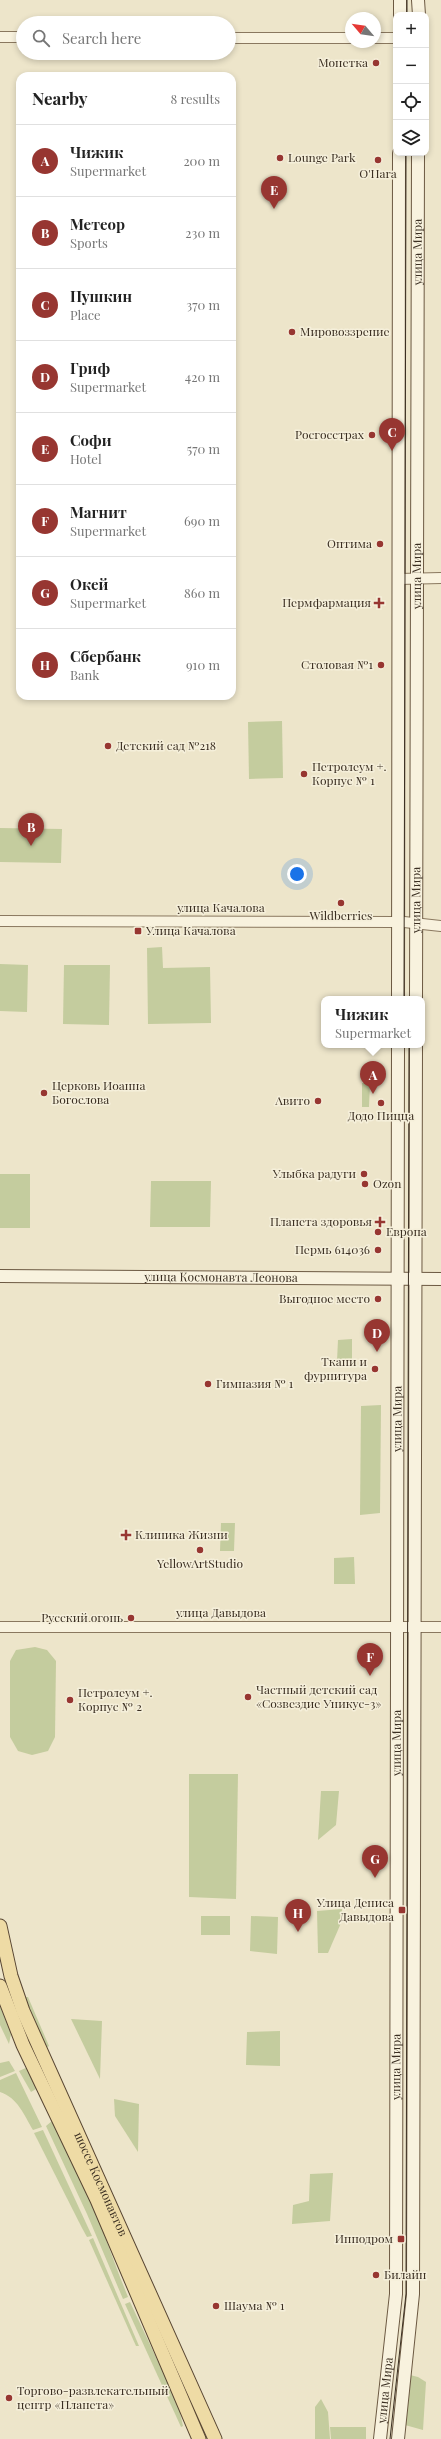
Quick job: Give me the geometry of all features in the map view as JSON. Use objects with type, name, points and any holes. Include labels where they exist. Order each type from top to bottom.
[{"type":"main road","points":[[400,0],[400,12]]},
{"type":"main road","points":[[418,0],[419,12]]},
{"type":"main road","name":"улица Мира","points":[[398,996],[399,156]]},
{"type":"main road","name":"улица Мира","points":[[416,996],[418,156]]},
{"type":"main road","name":"улица Мира","points":[[380,2439],[396,2294],[398,1048]]},
{"type":"main road","name":"улица Мира","points":[[398,2439],[413,2294],[416,1048]]},
{"type":"main road","name":"улица Космонавта Леонова","points":[[0,1276],[441,1279]]},
{"type":"main road","name":"шоссе Космонавтов","points":[[0,1926],[11,1976],[23,2011],[215,2439]]},
{"type":"main road","name":"шоссе Космонавтов","points":[[0,1986],[24,2045],[97,2200],[199,2439]]},
{"type":"street","points":[[0,36],[16,37]]},
{"type":"street","points":[[236,38],[345,38]]},
{"type":"street","points":[[381,38],[393,38]]},
{"type":"street","points":[[399,579],[441,578]]},
{"type":"street","name":"улица Качалова","points":[[0,921],[416,922],[428,926],[441,926]]},
{"type":"street","name":"улица Давыдова","points":[[0,1627],[441,1626]]},
{"type":"green space","points":[[282,721],[283,778],[249,779],[248,722]]},
{"type":"green space","points":[[0,828],[62,829],[61,863],[0,862]]},
{"type":"green space","points":[[162,947],[163,968],[210,967],[211,1023],[148,1024],[147,948]]},
{"type":"green space","points":[[0,964],[28,965],[27,1012],[0,1011]]},
{"type":"green space","points":[[64,965],[110,965],[109,1025],[63,1024]]},
{"type":"green space","points":[[362,1083],[370,1083],[369,1107],[362,1107]]},
{"type":"green space","points":[[0,1174],[30,1174],[30,1228],[0,1228]]},
{"type":"green space","points":[[151,1181],[211,1181],[210,1227],[150,1227]]},
{"type":"green space","points":[[352,1339],[352,1362],[337,1361],[338,1340]]},
{"type":"green space","points":[[381,1405],[380,1513],[360,1515],[361,1406]]},
{"type":"green space","points":[[221,1523],[235,1523],[234,1551],[220,1551]]},
{"type":"green space","points":[[354,1557],[355,1584],[334,1584],[334,1558]]},
{"type":"green space","points":[[35,1647],[47,1650],[56,1661],[55,1737],[48,1751],[32,1755],[18,1751],[10,1737],[10,1661],[16,1650]]},
{"type":"green space","points":[[189,1774],[238,1774],[236,1899],[189,1897]]},
{"type":"green space","points":[[321,1791],[339,1791],[336,1825],[318,1840]]},
{"type":"green space","points":[[342,1909],[341,1923],[328,1953],[318,1953],[317,1911]]},
{"type":"green space","points":[[201,1916],[230,1916],[230,1935],[201,1935]]},
{"type":"green space","points":[[251,1916],[278,1917],[277,1954],[250,1951]]},
{"type":"green space","points":[[25,1997],[28,1997],[49,2046],[46,2048]]},
{"type":"green space","points":[[0,2006],[11,2034],[9,2044],[0,2025]]},
{"type":"green space","points":[[71,2019],[102,2021],[100,2079]]},
{"type":"green space","points":[[280,2031],[280,2066],[246,2065],[247,2032]]},
{"type":"green space","points":[[9,2061],[15,2071],[0,2077],[0,2063]]},
{"type":"green space","points":[[28,2067],[36,2089],[31,2092],[19,2071]]},
{"type":"green space","points":[[16,2073],[42,2127],[33,2130],[16,2103],[11,2098],[0,2092],[0,2080]]},
{"type":"green space","points":[[114,2099],[139,2104],[138,2152],[115,2116]]},
{"type":"green space","points":[[52,2121],[85,2185],[128,2297],[123,2299],[87,2214],[46,2126]]},
{"type":"green space","points":[[43,2130],[92,2236],[87,2237],[34,2133]]},
{"type":"green space","points":[[333,2173],[330,2221],[292,2224],[293,2205],[309,2201],[310,2174]]},
{"type":"green space","points":[[93,2238],[139,2346],[136,2346],[89,2240]]},
{"type":"green space","points":[[130,2302],[178,2404],[183,2426],[181,2427],[125,2304]]},
{"type":"green space","points":[[410,2375],[418,2377],[426,2382],[423,2430],[405,2425]]},
{"type":"green space","points":[[321,2399],[328,2412],[330,2439],[315,2439],[315,2407]]},
{"type":"green space","points":[[330,2427],[366,2427],[366,2439],[331,2439]]},
{"type":"tram line","points":[[407,0],[407,12]]},
{"type":"tram line","points":[[404,996],[406,156]]},
{"type":"tram line","points":[[390,2439],[406,2294],[409,1048]]},
{"type":"place","name":"Монетка","points":[[376,63]]},
{"type":"place","name":"Lounge Park","points":[[280,158]]},
{"type":"place","name":"O'Hara","points":[[378,160]]},
{"type":"place","name":"Софи","points":[[274,209]]},
{"type":"place","name":"Мировоззрение","points":[[292,332]]},
{"type":"place","name":"Росгосстрах","points":[[372,435]]},
{"type":"place","name":"Пушкин","points":[[392,451]]},
{"type":"place","name":"Оптима","points":[[380,544]]},
{"type":"place","name":"Пермфармация","points":[[379,603]]},
{"type":"place","name":"Столовая №1","points":[[381,665]]},
{"type":"place","name":"Детский сад №218","points":[[108,746]]},
{"type":"place","name":"Петролеум +. Корпус № 1","points":[[304,774]]},
{"type":"place","name":"Метеор","points":[[31,846]]},
{"type":"place","name":"Wildberries","points":[[341,903]]},
{"type":"place","name":"Улица Качалова","points":[[138,931]]},
{"type":"place","name":"Церковь Иоанна Богослова","points":[[44,1093]]},
{"type":"place","name":"Чижик","points":[[373,1094]]},
{"type":"place","name":"Авито","points":[[318,1101]]},
{"type":"place","name":"Додо Пицца","points":[[381,1103]]},
{"type":"place","name":"Улыбка радуги","points":[[364,1174]]},
{"type":"place","name":"Ozon","points":[[365,1184]]},
{"type":"place","name":"Планета здоровья","points":[[380,1222]]},
{"type":"place","name":"Европа","points":[[378,1232]]},
{"type":"place","name":"Пермь 614036","points":[[378,1250]]},
{"type":"place","name":"Выгодное место","points":[[378,1299]]},
{"type":"place","name":"Гриф","points":[[377,1352]]},
{"type":"place","name":"Ткани и фурнитура","points":[[375,1369]]},
{"type":"place","name":"Гимназия № 1","points":[[208,1384]]},
{"type":"place","name":"Клиника Жизни","points":[[126,1535]]},
{"type":"place","name":"YellowArtStudio","points":[[200,1550]]},
{"type":"place","name":"Русский огонь","points":[[131,1618]]},
{"type":"place","name":"Магнит","points":[[370,1676]]},
{"type":"place","name":"Частный детский сад «Созвездие Уникус-3»","points":[[248,1697]]},
{"type":"place","name":"Петролеум +. Корпус № 2","points":[[70,1700]]},
{"type":"place","name":"Окей","points":[[375,1878]]},
{"type":"place","name":"Улица Дениса Давыдова","points":[[402,1910]]},
{"type":"place","name":"Сбербанк","points":[[298,1932]]},
{"type":"place","name":"Ипподром","points":[[401,2239]]},
{"type":"place","name":"Билайн","points":[[376,2275]]},
{"type":"place","name":"Шаума № 1","points":[[216,2306]]},
{"type":"place","name":"Торгово-развлекательный центр «Планета»","points":[[9,2398]]}]
